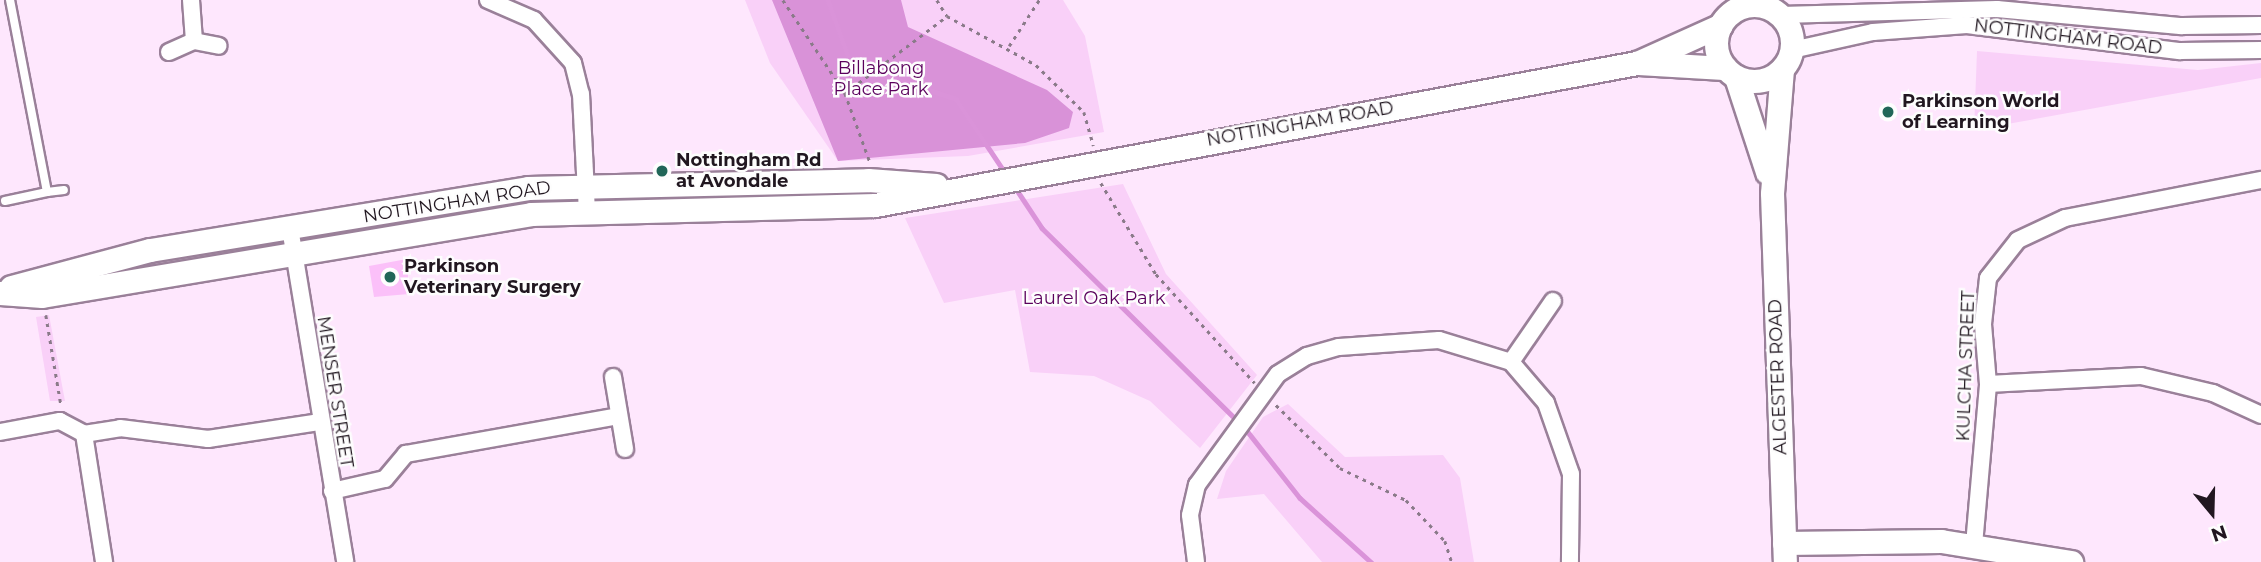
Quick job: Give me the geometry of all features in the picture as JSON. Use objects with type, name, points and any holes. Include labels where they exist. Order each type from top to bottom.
[{"type":"street","points":[[191,0],[194,41]]},
{"type":"street","points":[[488,0],[534,20],[573,63],[581,94],[587,211]]},
{"type":"street","points":[[1746,5],[1773,8],[1787,60],[1760,81],[1730,72],[1716,47],[1723,14],[1746,5]]},
{"type":"street","name":"NOTTINGHAM ROAD","points":[[1773,8],[1997,9],[2182,26],[2261,26]]},
{"type":"street","name":"NOTTINGHAM ROAD","points":[[1637,63],[1723,14]]},
{"type":"street","name":"NOTTINGHAM ROAD","points":[[1787,60],[1873,32],[1967,25],[2180,51],[2261,50]]},
{"type":"street","points":[[169,52],[194,41],[219,46]]},
{"type":"street","name":"ALGESTER ROAD","points":[[1785,553],[1772,193],[1787,60]]},
{"type":"street","name":"NOTTINGHAM ROAD","points":[[0,292],[42,296],[531,214],[875,205],[1029,176],[1096,160],[1637,63],[1730,72]]},
{"type":"street","name":"ALGESTER ROAD","points":[[1730,72],[1760,137],[1772,193]]},
{"type":"street","name":"NOTTINGHAM ROAD","points":[[0,292],[150,250],[528,188],[868,180],[963,187]]},
{"type":"street","name":"KULCHA STREET","points":[[1975,545],[1988,384],[1983,324],[1988,278],[2018,240],[2065,218],[2261,180]]},
{"type":"street","name":"MENSER STREET","points":[[290,228],[319,422],[345,562]]},
{"type":"street","points":[[1511,362],[1553,301]]},
{"type":"street","points":[[1196,562],[1189,515],[1197,485],[1221,446],[1263,392],[1307,356],[1339,347],[1439,340],[1511,362],[1546,404],[1565,444],[1570,562]]},
{"type":"street","points":[[1988,384],[2141,376],[2213,393],[2261,415]]},
{"type":"street","points":[[613,377],[625,449]]},
{"type":"street","points":[[332,491],[385,479],[406,454],[619,415]]},
{"type":"street","points":[[0,432],[60,421],[84,434],[120,428],[208,439],[319,422]]},
{"type":"street","points":[[84,434],[104,562]]},
{"type":"street","points":[[1785,553],[1975,545],[2071,562]]},
{"type":"lane","points":[[10,0],[47,192]]},
{"type":"lane","points":[[5,201],[64,190]]},
{"type":"path","points":[[937,0],[947,16],[1009,46],[1084,112],[1102,192],[1116,199],[1156,274],[1263,392],[1340,468],[1406,500],[1445,541],[1452,562]]},
{"type":"path","points":[[1009,46],[1039,0]]},
{"type":"path","points":[[784,2],[845,93],[872,167]]},
{"type":"path","points":[[845,93],[901,55],[947,16]]},
{"type":"path","points":[[45,311],[60,421]]},
{"type":"green space","name":"Billabong Place Park","points":[[745,0],[1063,0],[1085,36],[1104,132],[968,156],[838,161],[770,63]]},
{"type":"green space","name":"Billabong Place Park","points":[[772,0],[901,0],[908,27],[1047,90],[1073,112],[1069,128],[1025,143],[838,161]]},
{"type":"green space","points":[[1977,51],[2198,70],[2261,63],[2261,78],[1974,130]]},
{"type":"green space","name":"Laurel Oak Park","points":[[1123,184],[1166,274],[1257,375],[1200,448],[1150,401],[1094,376],[1030,372],[1015,290],[944,303],[905,218]]},
{"type":"green space","points":[[49,315],[65,401],[50,401],[36,317]]},
{"type":"green space","points":[[1288,404],[1345,457],[1443,455],[1460,478],[1474,562],[1322,562],[1264,494],[1217,499],[1226,471],[1263,417]]},
{"type":"building","name":"Parkinson Veterinary Surgery","points":[[407,259],[409,294],[374,297],[369,266]]},
{"type":"waterway","points":[[828,0],[851,64],[956,99],[1006,174]]},
{"type":"waterway","points":[[1015,187],[1042,228],[1238,421]]},
{"type":"waterway","points":[[1244,427],[1300,498],[1371,562]]},
{"type":"place","name":"Parkinson World of Learning","points":[[1888,112]]},
{"type":"place","name":"Nottingham Rd at Avondale","points":[[662,171]]},
{"type":"place","name":"Parkinson Veterinary Surgery","points":[[390,277]]}]
